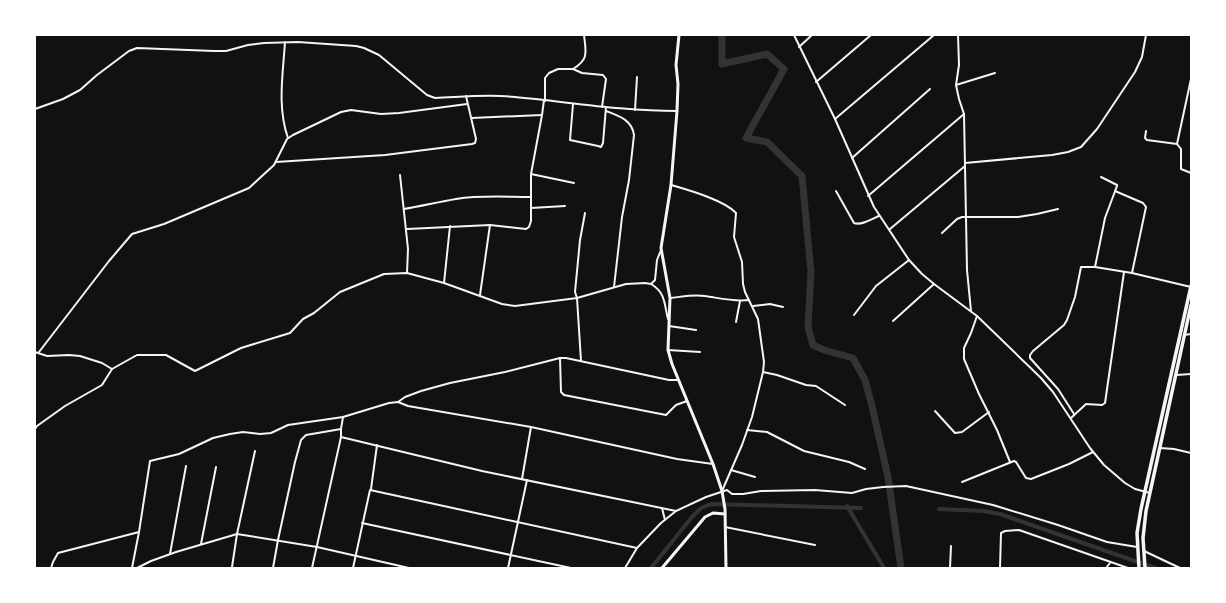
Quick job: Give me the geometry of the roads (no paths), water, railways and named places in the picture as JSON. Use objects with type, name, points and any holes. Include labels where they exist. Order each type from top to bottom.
[{"type":"main road","points":[[679,35],[676,65],[678,84],[677,111],[671,185],[662,248],[670,298],[668,350],[678,380],[713,464],[722,491],[725,509],[726,568]]},
{"type":"main road","points":[[1139,568],[1137,553],[1138,524],[1191,287]]},
{"type":"main road","points":[[1145,568],[1143,552],[1144,525],[1159,448],[1191,305]]},
{"type":"main road","points":[[662,568],[705,517],[713,513],[725,514]]},
{"type":"street","points":[[573,69],[585,59],[586,50],[584,35]]},
{"type":"street","points":[[794,35],[835,119],[868,196],[879,216],[890,229],[909,260],[934,284],[972,311],[1041,378],[1053,392],[1093,452],[1104,465],[1125,483],[1135,489],[1150,493]]},
{"type":"street","points":[[799,47],[812,35]]},
{"type":"street","points":[[816,82],[871,35]]},
{"type":"street","points":[[835,119],[934,35]]},
{"type":"street","points":[[958,35],[959,65],[956,85],[964,114],[967,270],[972,311]]},
{"type":"street","points":[[890,229],[965,164],[1052,155],[1068,152],[1081,147],[1097,128],[1135,72],[1142,57],[1146,35]]},
{"type":"street","points":[[35,109],[63,99],[80,90],[129,51],[137,48],[226,51],[259,43],[285,42],[343,44],[364,48],[379,55],[427,95],[435,98],[466,96],[514,97],[635,110],[677,111]]},
{"type":"street","points":[[285,42],[281,96],[288,138]]},
{"type":"street","points":[[407,229],[490,225],[526,229],[530,225],[531,174],[545,101],[545,78],[558,69],[573,69],[582,73],[603,75],[606,79],[602,107]]},
{"type":"street","points":[[956,85],[995,73]]},
{"type":"street","points":[[635,110],[637,77]]},
{"type":"street","points":[[1177,144],[1191,79]]},
{"type":"street","points":[[852,158],[930,89]]},
{"type":"street","points":[[276,162],[385,155],[472,144],[476,141],[466,96]]},
{"type":"street","points":[[39,352],[109,261],[132,234],[164,224],[249,188],[274,165],[288,138],[293,135],[341,112],[358,110],[381,114],[399,113],[467,104]]},
{"type":"street","points":[[573,104],[570,140],[573,142],[598,146],[602,146],[606,107]]},
{"type":"street","points":[[606,111],[628,122],[633,129],[634,135],[614,286]]},
{"type":"street","points":[[868,196],[964,114]]},
{"type":"street","points":[[471,118],[542,115]]},
{"type":"street","points":[[1146,131],[1145,138],[1147,140],[1177,144],[1181,149],[1181,169],[1191,173]]},
{"type":"street","points":[[531,174],[574,183]]},
{"type":"street","points":[[400,175],[407,229],[408,249],[406,273]]},
{"type":"street","points":[[1095,267],[1105,218],[1117,185],[1101,177]]},
{"type":"street","points":[[671,185],[714,200],[730,208],[736,213],[734,237],[742,262],[743,284],[758,319],[764,362],[763,372],[752,418],[722,491]]},
{"type":"street","points":[[836,191],[854,223],[860,223],[879,216]]},
{"type":"street","points":[[1115,191],[1143,202],[1146,207],[1132,273]]},
{"type":"street","points":[[404,209],[468,198],[531,197]]},
{"type":"street","points":[[531,208],[565,206]]},
{"type":"street","points":[[942,233],[957,219],[966,216],[1018,217],[1058,209]]},
{"type":"street","points":[[581,361],[577,298],[575,292],[578,257],[585,213]]},
{"type":"street","points":[[480,295],[490,225]]},
{"type":"street","points":[[444,283],[450,226]]},
{"type":"street","points":[[651,284],[655,280],[657,260],[662,248]]},
{"type":"street","points":[[854,315],[876,286],[909,260]]},
{"type":"street","points":[[1074,414],[1065,398],[1030,358],[1030,355],[1067,320],[1075,297],[1081,267],[1095,267],[1132,273],[1191,287]]},
{"type":"street","points":[[1071,418],[1086,404],[1102,406],[1105,403],[1124,272]]},
{"type":"street","points":[[35,429],[65,406],[102,385],[112,369],[137,355],[166,355],[195,371],[241,348],[290,333],[303,319],[314,313],[340,292],[384,274],[406,273],[444,283],[502,304],[515,306],[577,298],[614,286],[639,283],[651,284],[663,295],[668,321]]},
{"type":"street","points":[[893,321],[934,284]]},
{"type":"street","points":[[670,298],[704,296],[715,299],[740,301],[749,300]]},
{"type":"street","points":[[736,322],[740,301]]},
{"type":"street","points":[[753,306],[770,304],[783,307]]},
{"type":"street","points":[[977,316],[963,353],[964,359],[979,394],[989,412],[1010,462]]},
{"type":"street","points":[[668,325],[696,330]]},
{"type":"street","points":[[1184,335],[1191,334]]},
{"type":"street","points":[[668,350],[700,352]]},
{"type":"street","points":[[35,352],[39,352],[47,356],[80,356],[102,363],[112,369]]},
{"type":"street","points":[[560,358],[561,392],[564,395],[666,415],[676,405],[687,401]]},
{"type":"street","points":[[398,402],[404,397],[450,383],[505,372],[560,358],[581,361],[669,380],[678,380]]},
{"type":"street","points":[[763,372],[777,374],[800,384],[816,386],[845,405]]},
{"type":"street","points":[[1175,375],[1191,374]]},
{"type":"street","points":[[132,568],[140,532],[150,461],[179,454],[213,438],[242,432],[260,434],[271,432],[288,425],[343,417],[389,403],[398,402],[408,406],[531,427],[677,459],[713,464]]},
{"type":"street","points":[[935,411],[956,433],[962,432],[989,412]]},
{"type":"street","points":[[312,568],[341,437],[343,417]]},
{"type":"street","points":[[522,479],[531,427]]},
{"type":"street","points":[[273,568],[301,440],[306,436],[341,428]]},
{"type":"street","points":[[747,430],[767,432],[804,451],[849,462],[865,469]]},
{"type":"street","points":[[341,437],[482,471],[676,511]]},
{"type":"street","points":[[353,568],[370,490],[377,445]]},
{"type":"street","points":[[1159,448],[1174,449],[1191,453]]},
{"type":"street","points":[[232,568],[237,534],[255,451]]},
{"type":"street","points":[[962,482],[1015,461],[1026,478],[1031,479],[1069,464],[1093,452]]},
{"type":"street","points":[[170,554],[186,466]]},
{"type":"street","points":[[201,544],[216,467]]},
{"type":"street","points":[[731,470],[755,477]]},
{"type":"street","points":[[508,568],[527,480]]},
{"type":"street","points":[[625,568],[637,548],[676,511],[706,497],[727,490],[732,494],[761,491],[815,490],[852,493],[883,486],[906,486],[993,505],[1107,542],[1137,547]]},
{"type":"street","points":[[370,490],[637,548]]},
{"type":"street","points":[[662,508],[665,520]]},
{"type":"street","points":[[362,523],[571,568]]},
{"type":"street","points":[[725,527],[815,546]]},
{"type":"street","points":[[1000,568],[1000,534],[1001,532],[1005,531],[1023,531],[1110,563],[1116,563],[1128,568]]},
{"type":"street","points":[[51,568],[58,553],[140,532]]},
{"type":"street","points":[[137,568],[170,554],[237,534],[317,547],[409,568]]},
{"type":"street","points":[[950,568],[951,546]]},
{"type":"street","points":[[1143,552],[1148,552],[1179,568],[1188,568]]},
{"type":"street","points":[[1106,568],[1110,563]]},
{"type":"waterway","points":[[722,35],[722,64],[767,54],[784,69],[746,138],[767,142],[802,176],[811,272],[808,327],[813,345],[824,350],[853,358],[865,380],[888,477],[901,568]]},
{"type":"waterway","points":[[651,568],[692,517],[701,508],[711,504],[861,508]]},
{"type":"waterway","points":[[847,506],[884,568]]},
{"type":"waterway","points":[[939,509],[983,511],[1000,514],[1155,568]]}]
